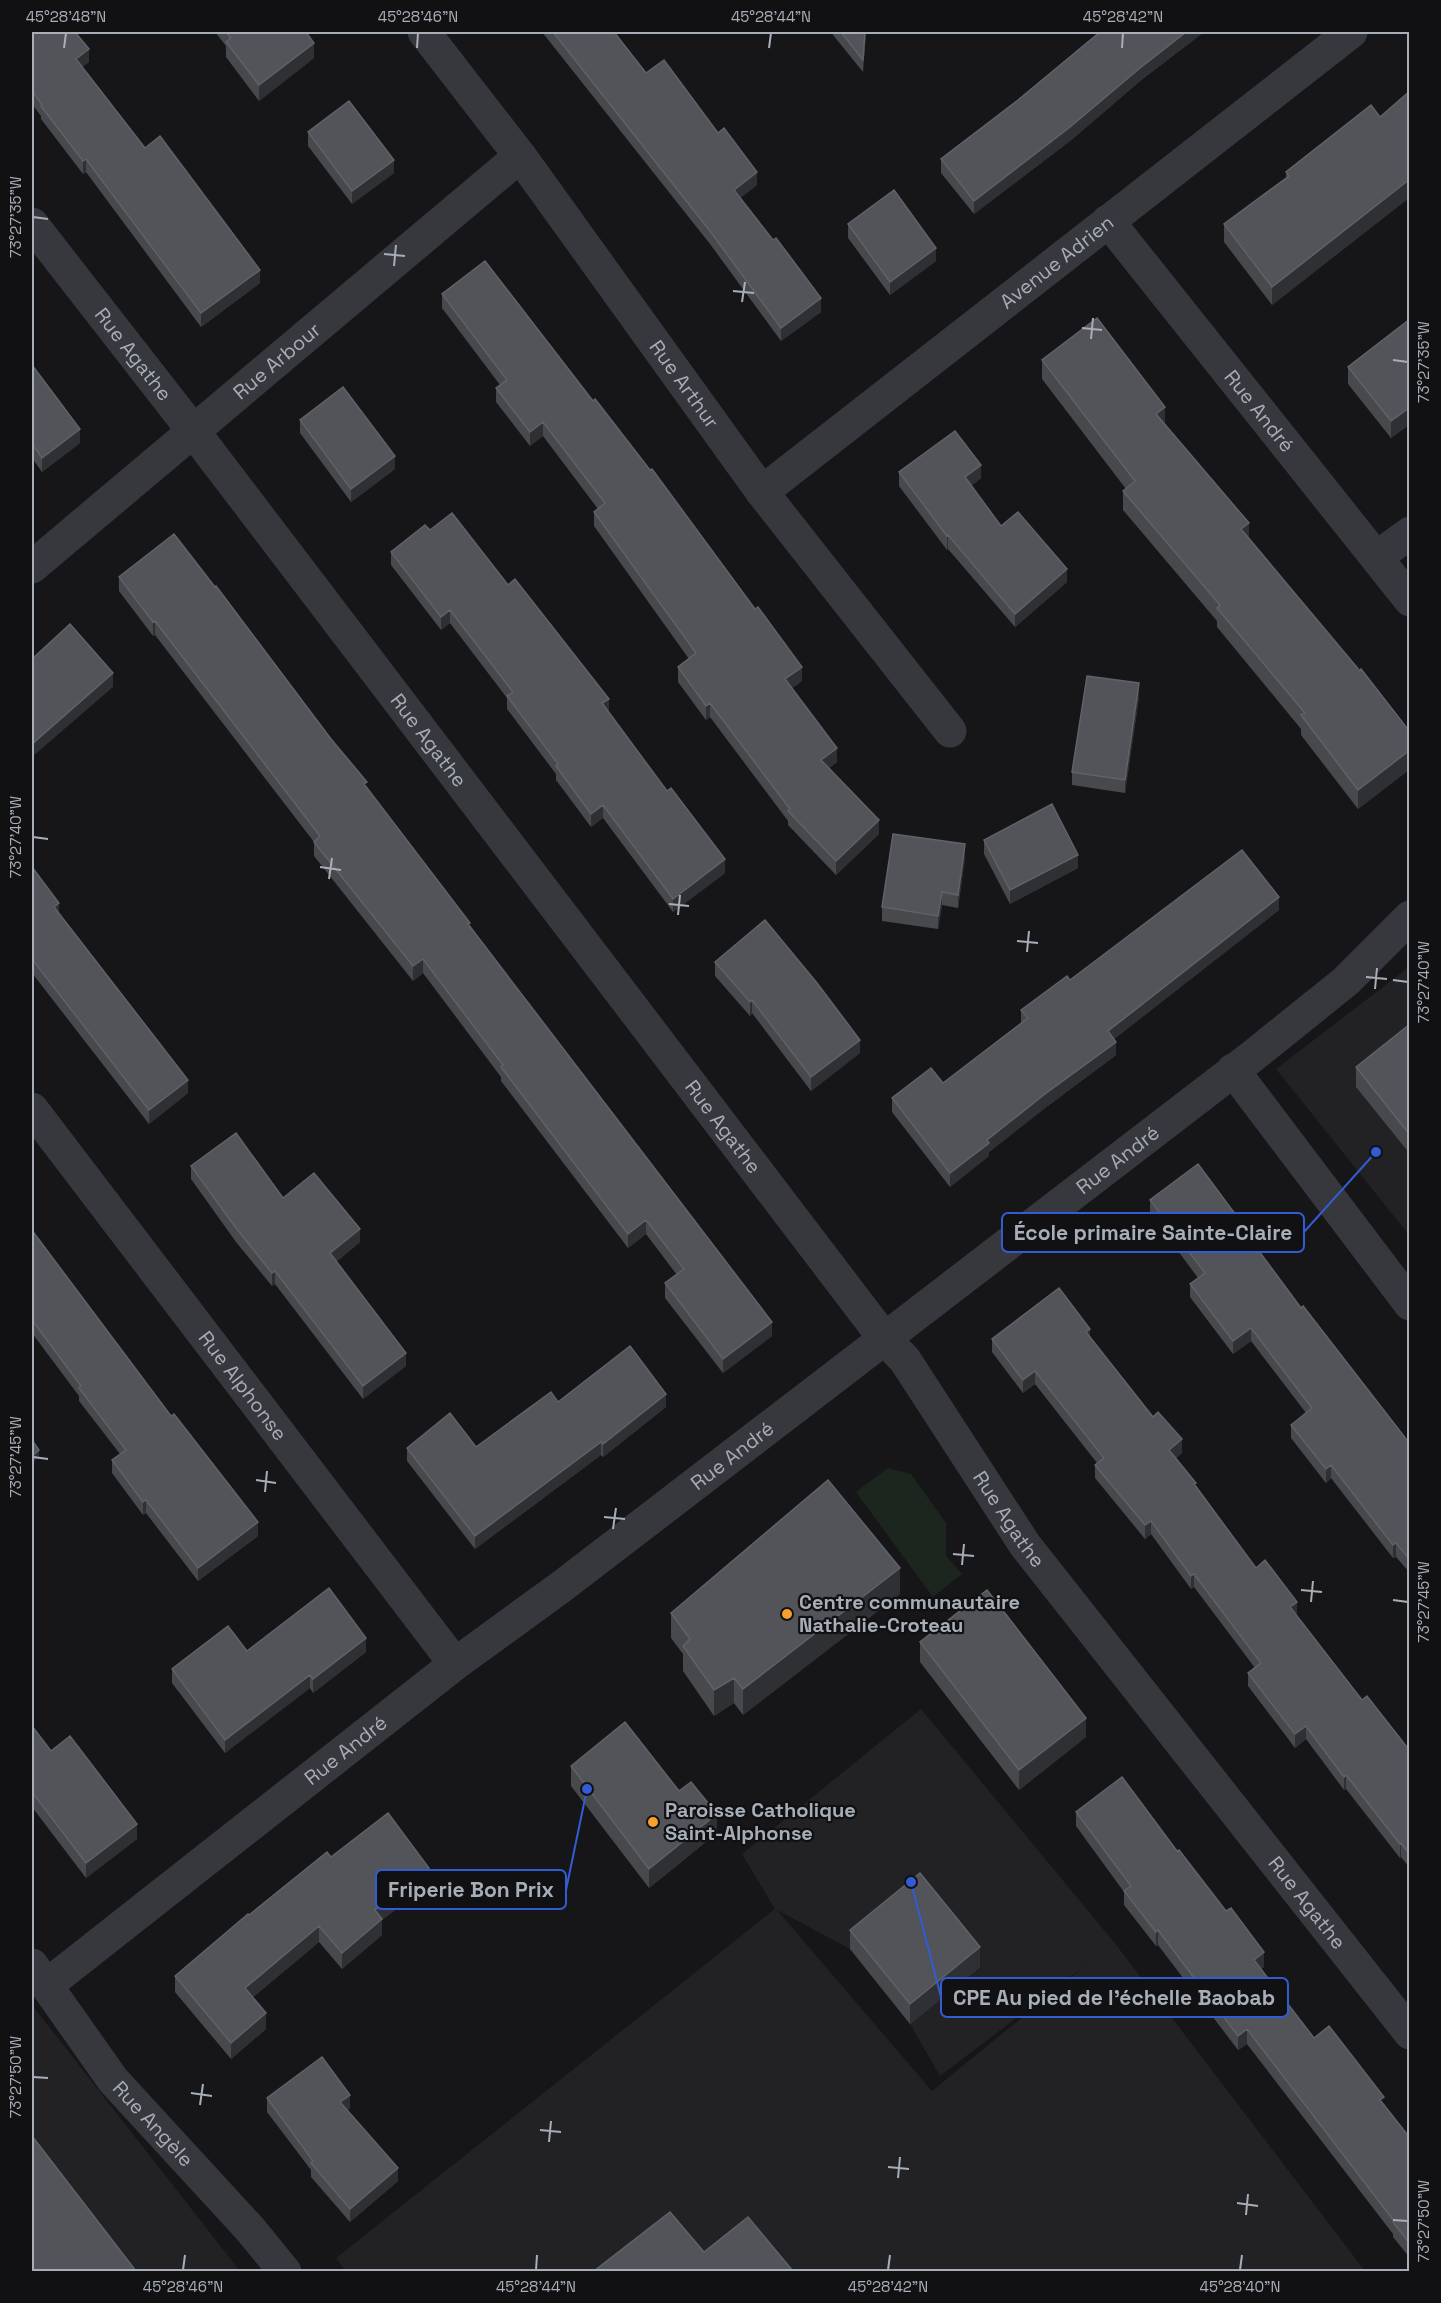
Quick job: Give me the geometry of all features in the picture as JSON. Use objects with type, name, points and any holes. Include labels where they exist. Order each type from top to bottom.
[{"type":"street","name":"Rue Arthur","points":[[424,32],[520,156],[762,492],[950,731]]},
{"type":"street","name":"Avenue Adrien","points":[[762,492],[1108,221],[1337,36]]},
{"type":"street","name":"Rue Arbour","points":[[32,567],[520,156]]},
{"type":"street","name":"Rue André","points":[[1108,221],[1410,600]]},
{"type":"street","name":"Rue Agathe","points":[[32,224],[194,432],[884,1338],[905,1360],[1025,1545],[1410,2033]]},
{"type":"street","points":[[1377,557],[1410,533]]},
{"type":"street","name":"Rue André","points":[[39,1975],[454,1664],[561,1587],[1233,1070],[1346,981],[1410,917]]},
{"type":"street","points":[[1233,1070],[1410,1304]]},
{"type":"street","name":"Rue Alphonse","points":[[32,1109],[454,1664]]},
{"type":"street","name":"Rue Angèle","points":[[39,1975],[113,2080],[250,2229],[285,2271]]},
{"type":"shaded area","points":[[1409,967],[1409,1235],[1276,1069]]},
{"type":"shaded area","points":[[888,1468],[911,1474],[946,1523],[946,1556],[962,1574],[933,1597],[856,1492]]},
{"type":"shaded area","points":[[921,1709],[1114,1942],[1365,2271],[346,2272],[336,2258],[775,1909],[742,1854]],"holes":[[[777,1910],[850,1949],[910,2024],[940,2076],[1090,1962],[932,2091]]]},
{"type":"shaded area","points":[[32,2005],[240,2271],[32,2271]]},
{"type":"building","points":[[32,32],[75,32],[89,49],[76,59],[145,148],[160,136],[260,270],[201,313],[86,159],[83,161],[41,106],[32,90]]},
{"type":"building","points":[[226,32],[306,32],[314,43],[259,85],[226,42],[231,38]]},
{"type":"building","points":[[553,32],[614,32],[646,73],[664,60],[718,133],[724,128],[757,172],[734,190],[773,240],[776,238],[821,298],[781,328],[710,231]]},
{"type":"building","points":[[841,32],[865,32],[863,60]]},
{"type":"building","points":[[1100,32],[1186,32],[1070,127],[974,201],[941,159],[1018,100]]},
{"type":"building","points":[[1410,91],[1410,179],[1272,287],[1224,224],[1289,176],[1286,172],[1371,105],[1380,117]]},
{"type":"building","points":[[349,101],[394,160],[352,191],[308,132]]},
{"type":"building","points":[[894,190],[936,248],[890,282],[848,224]]},
{"type":"building","points":[[485,261],[593,401],[595,399],[650,470],[652,469],[755,609],[758,607],[802,667],[785,679],[837,748],[821,760],[879,820],[836,861],[788,811],[790,809],[710,703],[706,706],[678,667],[696,653],[594,512],[605,503],[543,422],[530,432],[496,388],[507,380],[442,294]]},
{"type":"building","points":[[1097,318],[1165,407],[1156,414],[1249,523],[1241,529],[1360,671],[1361,669],[1410,732],[1410,750],[1358,790],[1301,715],[1305,713],[1217,608],[1220,605],[1123,491],[1135,481],[1042,360]]},
{"type":"building","points":[[1410,319],[1410,407],[1391,421],[1348,367]]},
{"type":"building","points":[[32,365],[80,429],[42,458],[32,444]]},
{"type":"building","points":[[343,387],[395,456],[351,489],[300,420]]},
{"type":"building","points":[[955,431],[981,465],[965,477],[1001,526],[1018,512],[1067,569],[1015,614],[947,536],[899,472]]},
{"type":"building","points":[[452,513],[508,585],[515,579],[609,699],[602,703],[667,791],[671,788],[725,859],[673,899],[603,805],[591,814],[556,766],[558,764],[507,696],[513,692],[450,610],[441,617],[391,552],[425,525],[430,530]]},
{"type":"building","points":[[174,534],[331,739],[367,782],[364,784],[470,923],[468,924],[772,1322],[723,1359],[665,1283],[684,1269],[646,1220],[628,1234],[501,1067],[503,1065],[423,959],[413,966],[314,842],[320,836],[119,577]]},
{"type":"building","points":[[70,624],[113,673],[32,744],[32,659]]},
{"type":"building","points":[[1087,676],[1139,683],[1125,780],[1072,772]]},
{"type":"building","points":[[1052,804],[1078,855],[1010,890],[984,840]]},
{"type":"building","points":[[893,834],[965,844],[958,895],[942,892],[938,916],[882,907]]},
{"type":"building","points":[[1242,850],[1279,897],[1108,1031],[1116,1042],[1045,1094],[987,1140],[989,1143],[950,1173],[892,1098],[931,1068],[943,1083],[1028,1018],[1021,1010],[1067,976],[1070,980]]},
{"type":"building","points":[[32,867],[59,903],[54,907],[188,1080],[149,1110],[32,959]]},
{"type":"building","points":[[765,920],[860,1040],[811,1077],[752,1000],[750,1002],[715,962]]},
{"type":"building","points":[[1410,1024],[1410,1135],[1356,1067]]},
{"type":"building","points":[[236,1133],[283,1198],[314,1173],[360,1229],[330,1253],[406,1353],[363,1386],[275,1271],[272,1273],[236,1228],[191,1166]]},
{"type":"building","points":[[1198,1164],[1301,1308],[1303,1306],[1410,1444],[1410,1560],[1396,1543],[1393,1545],[1331,1465],[1326,1469],[1291,1425],[1312,1408],[1251,1328],[1233,1341],[1190,1284],[1205,1273],[1150,1200]]},
{"type":"building","points":[[34,1233],[171,1416],[174,1414],[258,1522],[198,1568],[146,1500],[143,1502],[112,1460],[126,1450],[32,1320],[32,1235]]},
{"type":"building","points":[[1059,1288],[1090,1329],[1086,1332],[1153,1417],[1158,1412],[1182,1439],[1169,1450],[1196,1483],[1194,1484],[1256,1568],[1265,1560],[1297,1602],[1290,1607],[1362,1700],[1367,1696],[1410,1751],[1410,1855],[1346,1775],[1344,1777],[1306,1726],[1295,1734],[1248,1673],[1261,1663],[1194,1574],[1191,1576],[1151,1521],[1145,1525],[1095,1465],[1104,1458],[1035,1371],[1023,1380],[992,1339]]},
{"type":"building","points":[[630,1346],[666,1394],[603,1444],[601,1442],[475,1536],[407,1448],[450,1413],[476,1447],[551,1392],[558,1402]]},
{"type":"building","points":[[32,1440],[39,1450],[32,1456]]},
{"type":"building","name":"Centre communautaire Nathalie-Croteau","points":[[828,1480],[900,1568],[743,1689],[734,1678],[714,1690],[683,1646],[690,1639],[671,1613]]},
{"type":"building","points":[[329,1588],[366,1638],[313,1679],[310,1675],[225,1740],[172,1669],[228,1626],[247,1651]]},
{"type":"building","points":[[987,1590],[1086,1718],[1019,1770],[920,1642]]},
{"type":"building","name":"Paroisse Catholique Saint-Alphonse","points":[[625,1722],[679,1791],[691,1782],[717,1814],[649,1869],[571,1766]]},
{"type":"building","points":[[32,1726],[51,1751],[70,1736],[137,1824],[86,1863],[32,1792]]},
{"type":"building","points":[[1122,1777],[1177,1851],[1179,1850],[1226,1911],[1231,1908],[1264,1952],[1254,1960],[1314,2038],[1329,2026],[1384,2097],[1380,2100],[1410,2138],[1410,2244],[1247,2029],[1238,2036],[1158,1930],[1156,1932],[1124,1891],[1131,1886],[1076,1812]]},
{"type":"building","points":[[388,1813],[429,1868],[375,1910],[382,1919],[342,1953],[319,1926],[245,1988],[266,2013],[231,2043],[175,1976],[248,1914],[327,1852],[331,1857]]},
{"type":"building","points":[[920,1873],[980,1947],[910,2004],[850,1930]]},
{"type":"building","points":[[322,2057],[350,2095],[340,2102],[398,2168],[350,2209],[311,2163],[313,2161],[267,2098]]},
{"type":"building","points":[[32,2136],[136,2271],[32,2271]]},
{"type":"building","points":[[670,2212],[704,2252],[748,2217],[793,2271],[594,2271]]},
{"type":"place","name":"École primaire Sainte-Claire","points":[[1376,1152]]},
{"type":"place","name":"Centre communautaire Nathalie-Croteau","points":[[787,1614]]},
{"type":"place","name":"Friperie Bon Prix","points":[[587,1789]]},
{"type":"place","name":"Paroisse Catholique Saint-Alphonse","points":[[653,1822]]},
{"type":"place","name":"CPE Au pied de l'échelle Baobab","points":[[911,1882]]}]
